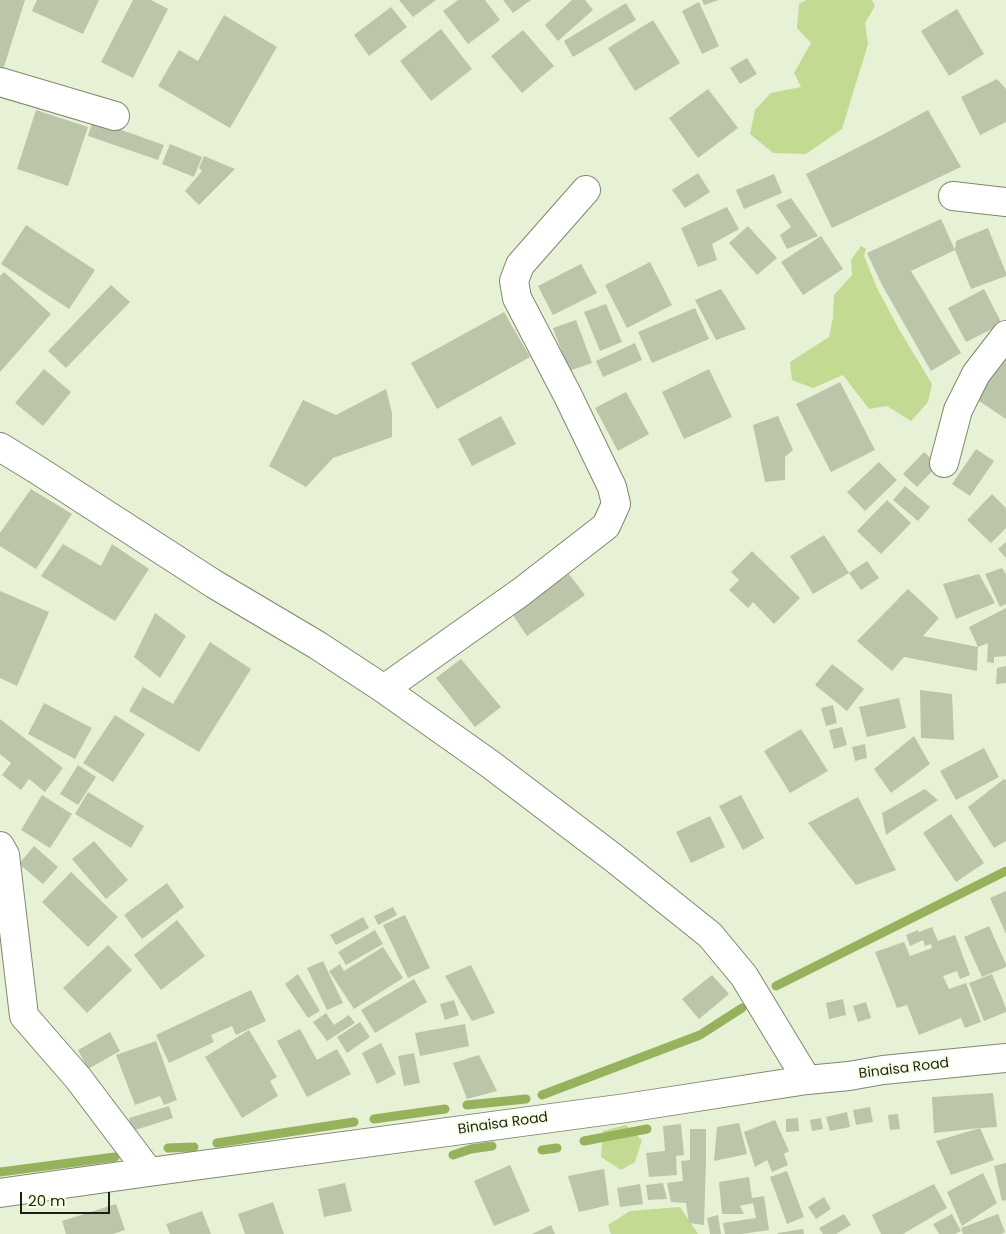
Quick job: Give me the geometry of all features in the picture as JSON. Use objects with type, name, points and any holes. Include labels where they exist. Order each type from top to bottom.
[{"type":"street","points":[[0,82],[115,116]]},
{"type":"street","points":[[384,689],[521,592],[606,526],[616,504],[608,478],[517,298],[514,281],[520,265],[586,190]]},
{"type":"street","points":[[953,196],[1006,202]]},
{"type":"street","points":[[944,464],[958,410],[976,374],[1006,335]]},
{"type":"street","points":[[0,447],[214,584],[317,645],[384,689],[490,764],[615,859],[710,935],[744,976],[807,1080]]},
{"type":"street","points":[[0,846],[5,855],[24,1016]]},
{"type":"street","points":[[0,996],[24,1016],[78,1078],[149,1172]]},
{"type":"street","name":"Binaisa Road","points":[[0,1193],[626,1108],[807,1080],[1006,1058]]},
{"type":"green space","points":[[806,0],[872,0],[875,6],[865,23],[868,44],[842,129],[806,154],[773,153],[750,134],[755,110],[771,93],[801,87],[794,73],[811,43],[797,28],[799,4]]},
{"type":"green space","points":[[861,246],[866,249],[864,256],[877,288],[932,384],[928,402],[911,421],[887,406],[869,409],[843,375],[813,388],[792,380],[790,362],[829,337],[833,318],[834,295],[852,275],[851,260]]},
{"type":"green space","points":[[626,1125],[642,1140],[635,1162],[621,1170],[601,1157],[603,1131]]},
{"type":"green space","points":[[680,1207],[698,1234],[611,1234],[608,1225],[630,1211]]},
{"type":"building","points":[[0,0],[25,0],[3,70],[0,69]]},
{"type":"building","points":[[37,0],[99,0],[83,34],[32,11]]},
{"type":"building","points":[[133,0],[151,0],[168,9],[133,78],[101,62]]},
{"type":"building","points":[[399,0],[436,0],[413,17]]},
{"type":"building","points":[[458,0],[485,0],[500,20],[468,44],[443,11]]},
{"type":"building","points":[[503,0],[531,0],[513,13]]},
{"type":"building","points":[[572,0],[585,0],[593,10],[558,41],[545,25]]},
{"type":"building","points":[[702,0],[719,0],[704,5]]},
{"type":"building","points":[[699,2],[719,46],[702,54],[682,11]]},
{"type":"building","points":[[626,3],[636,20],[573,57],[564,41]]},
{"type":"building","points":[[391,7],[407,27],[369,56],[354,35]]},
{"type":"building","points":[[957,9],[984,54],[949,76],[921,31]]},
{"type":"building","points":[[224,15],[277,47],[230,128],[158,86],[179,50],[198,61]]},
{"type":"building","points":[[653,20],[680,63],[635,91],[608,48]]},
{"type":"building","points":[[441,29],[472,69],[431,101],[400,61]]},
{"type":"building","points":[[523,30],[554,66],[522,93],[491,56]]},
{"type":"building","points":[[747,58],[757,74],[740,84],[730,68]]},
{"type":"building","points":[[997,79],[1006,89],[1006,122],[980,135],[961,97]]},
{"type":"building","points":[[708,89],[738,128],[698,158],[669,118]]},
{"type":"building","points":[[36,110],[88,127],[68,186],[17,169]]},
{"type":"building","points":[[928,110],[961,167],[832,228],[806,174]]},
{"type":"building","points":[[93,120],[164,145],[158,160],[88,136]]},
{"type":"building","points":[[170,144],[202,157],[194,177],[162,164]]},
{"type":"building","points":[[204,156],[235,169],[199,205],[185,191],[202,171],[199,168]]},
{"type":"building","points":[[698,173],[710,192],[685,208],[672,190]]},
{"type":"building","points":[[774,174],[782,193],[744,209],[736,190]]},
{"type":"building","points":[[791,198],[818,236],[787,249],[780,235],[791,227],[776,205]]},
{"type":"building","points":[[727,207],[739,229],[712,244],[717,260],[698,267],[681,228]]},
{"type":"building","points":[[941,219],[955,250],[911,271],[961,353],[931,371],[882,285],[867,253]]},
{"type":"building","points":[[26,225],[95,270],[69,309],[1,264]]},
{"type":"building","points":[[748,226],[777,258],[757,275],[729,243]]},
{"type":"building","points":[[988,228],[1006,276],[971,289],[955,250],[956,241]]},
{"type":"building","points":[[821,236],[843,269],[803,295],[781,262]]},
{"type":"building","points":[[650,262],[672,305],[627,328],[605,285]]},
{"type":"building","points":[[581,264],[597,293],[553,315],[538,286]]},
{"type":"building","points":[[4,272],[51,314],[0,372],[0,276]]},
{"type":"building","points":[[111,285],[130,302],[66,368],[48,351]]},
{"type":"building","points":[[721,289],[746,329],[716,340],[695,300]]},
{"type":"building","points":[[984,289],[1002,324],[966,342],[948,308]]},
{"type":"building","points":[[606,304],[622,342],[600,351],[584,312]]},
{"type":"building","points":[[695,308],[709,339],[652,363],[638,332]]},
{"type":"building","points":[[504,312],[530,357],[437,409],[411,363]]},
{"type":"building","points":[[576,320],[592,363],[569,371],[553,328]]},
{"type":"building","points":[[635,343],[642,360],[603,377],[596,361]]},
{"type":"building","points":[[1006,358],[1006,419],[976,399]]},
{"type":"building","points":[[44,369],[71,392],[43,426],[15,403]]},
{"type":"building","points":[[709,369],[732,417],[684,439],[662,392]]},
{"type":"building","points":[[840,382],[875,450],[831,472],[796,404]]},
{"type":"building","points":[[386,389],[392,413],[392,437],[333,458],[306,487],[269,466],[303,400],[336,415]]},
{"type":"building","points":[[626,392],[649,434],[618,451],[595,408]]},
{"type":"building","points":[[501,416],[516,444],[472,466],[458,439]]},
{"type":"building","points":[[778,416],[793,450],[785,457],[785,480],[765,482],[753,425]]},
{"type":"building","points":[[976,449],[994,461],[970,496],[952,484]]},
{"type":"building","points":[[924,452],[938,465],[917,487],[903,474]]},
{"type":"building","points":[[879,462],[897,480],[865,511],[847,492]]},
{"type":"building","points":[[905,486],[930,507],[918,521],[893,500]]},
{"type":"building","points":[[31,489],[72,514],[36,569],[0,546],[0,533]]},
{"type":"building","points":[[992,494],[1006,508],[1006,528],[991,543],[967,520]]},
{"type":"building","points":[[887,500],[911,523],[881,554],[857,531]]},
{"type":"building","points":[[824,535],[849,573],[813,594],[790,556]]},
{"type":"building","points":[[1006,542],[1006,558],[998,549]]},
{"type":"building","points":[[63,544],[101,566],[112,544],[149,569],[115,621],[41,576]]},
{"type":"building","points":[[752,551],[800,598],[774,624],[753,602],[748,608],[729,590],[739,580],[731,572]]},
{"type":"building","points":[[867,561],[879,578],[861,590],[849,573]]},
{"type":"building","points":[[1002,568],[1006,574],[1006,604],[1000,607],[985,574]]},
{"type":"building","points":[[569,574],[585,595],[527,636],[512,614]]},
{"type":"building","points":[[979,574],[995,603],[956,619],[943,584]]},
{"type":"building","points":[[908,589],[939,618],[923,636],[978,647],[977,671],[904,657],[892,671],[857,641]]},
{"type":"building","points":[[0,591],[49,612],[17,686],[0,678]]},
{"type":"building","points":[[1006,608],[1006,656],[994,657],[994,663],[987,662],[988,643],[978,647],[969,627]]},
{"type":"building","points":[[155,613],[186,636],[160,678],[134,657]]},
{"type":"building","points":[[210,642],[251,669],[199,752],[129,711],[143,687],[173,704]]},
{"type":"building","points":[[461,659],[501,707],[475,727],[436,678]]},
{"type":"building","points":[[832,664],[864,689],[847,711],[815,685]]},
{"type":"building","points":[[1006,666],[1006,683],[996,684],[997,668]]},
{"type":"building","points":[[920,690],[952,694],[954,740],[921,738]]},
{"type":"building","points":[[899,698],[906,728],[867,737],[859,707]]},
{"type":"building","points":[[44,703],[92,728],[75,759],[28,734]]},
{"type":"building","points":[[833,705],[837,723],[826,726],[821,708]]},
{"type":"building","points":[[115,715],[145,734],[113,782],[83,763]]},
{"type":"building","points":[[0,719],[63,768],[45,792],[29,779],[21,790],[2,775],[11,763],[0,754]]},
{"type":"building","points":[[842,727],[847,745],[834,749],[829,730]]},
{"type":"building","points":[[801,729],[828,771],[790,793],[764,751]]},
{"type":"building","points":[[914,736],[930,764],[891,793],[874,769]]},
{"type":"building","points":[[865,744],[867,758],[855,761],[852,747]]},
{"type":"building","points":[[984,748],[999,777],[956,800],[940,771]]},
{"type":"building","points":[[78,765],[96,777],[78,805],[60,794]]},
{"type":"building","points":[[1004,779],[1006,780],[1006,841],[994,848],[968,807]]},
{"type":"building","points":[[925,789],[938,800],[886,835],[882,813]]},
{"type":"building","points":[[88,792],[144,826],[131,848],[75,814]]},
{"type":"building","points":[[42,795],[72,814],[50,848],[21,830]]},
{"type":"building","points":[[741,795],[764,838],[743,850],[719,806]]},
{"type":"building","points":[[858,797],[896,870],[856,885],[808,823]]},
{"type":"building","points":[[951,814],[984,863],[956,882],[923,833]]},
{"type":"building","points":[[710,816],[725,847],[691,863],[676,832]]},
{"type":"building","points":[[94,841],[128,880],[106,899],[72,859]]},
{"type":"building","points":[[34,846],[58,867],[43,884],[19,864]]},
{"type":"building","points":[[71,872],[118,917],[88,947],[42,902]]},
{"type":"building","points":[[167,883],[184,907],[142,939],[124,915]]},
{"type":"building","points":[[1006,891],[1006,934],[990,898]]},
{"type":"building","points":[[393,907],[397,915],[378,925],[374,916]]},
{"type":"building","points":[[405,915],[430,968],[408,978],[383,925]]},
{"type":"building","points":[[363,917],[369,928],[336,945],[330,935]]},
{"type":"building","points":[[177,920],[205,956],[161,990],[134,955]]},
{"type":"building","points":[[989,926],[1006,967],[982,977],[964,937]]},
{"type":"building","points":[[932,927],[938,941],[955,935],[970,975],[960,979],[957,971],[943,976],[949,989],[966,983],[981,1022],[965,1028],[961,1018],[919,1035],[907,1005],[897,1008],[875,952],[904,942],[910,956],[932,948],[931,944],[925,946],[923,940],[910,946],[906,935]]},
{"type":"building","points":[[375,930],[383,944],[346,965],[338,952]]},
{"type":"building","points":[[108,945],[132,970],[87,1013],[63,988]]},
{"type":"building","points":[[383,947],[403,978],[354,1009],[329,971],[340,964],[344,971]]},
{"type":"building","points":[[323,961],[343,1003],[327,1010],[307,968]]},
{"type":"building","points":[[471,965],[495,1013],[472,1021],[445,976]]},
{"type":"building","points":[[298,974],[320,1011],[308,1018],[285,984]]},
{"type":"building","points":[[992,974],[1006,1012],[984,1021],[969,983]]},
{"type":"building","points":[[712,975],[729,994],[699,1019],[682,999]]},
{"type":"building","points":[[414,979],[427,1002],[375,1033],[361,1010]]},
{"type":"building","points":[[251,990],[266,1021],[236,1035],[232,1026],[211,1035],[214,1042],[169,1063],[156,1035]]},
{"type":"building","points":[[843,999],[846,1015],[829,1019],[826,1003]]},
{"type":"building","points":[[454,1000],[459,1015],[445,1020],[440,1004]]},
{"type":"building","points":[[866,1002],[871,1018],[858,1022],[853,1006]]},
{"type":"building","points":[[326,1013],[334,1025],[349,1015],[355,1023],[327,1041],[313,1022]]},
{"type":"building","points":[[360,1022],[370,1037],[347,1053],[337,1037]]},
{"type":"building","points":[[465,1024],[469,1046],[420,1056],[415,1033]]},
{"type":"building","points":[[300,1029],[317,1060],[337,1049],[351,1074],[307,1097],[277,1041]]},
{"type":"building","points":[[249,1030],[277,1077],[270,1081],[278,1096],[242,1118],[205,1057]]},
{"type":"building","points":[[110,1032],[120,1051],[88,1069],[78,1050]]},
{"type":"building","points":[[156,1041],[177,1100],[164,1105],[160,1096],[135,1105],[116,1055]]},
{"type":"building","points":[[381,1043],[396,1074],[377,1084],[362,1053]]},
{"type":"building","points":[[414,1053],[420,1083],[404,1086],[398,1056]]},
{"type":"building","points":[[479,1055],[497,1091],[467,1099],[453,1063]]},
{"type":"building","points":[[993,1093],[997,1127],[934,1133],[932,1097]]},
{"type":"building","points":[[169,1106],[173,1118],[132,1131],[129,1118]]},
{"type":"building","points":[[870,1107],[873,1122],[856,1125],[853,1110]]},
{"type":"building","points":[[847,1112],[850,1127],[830,1131],[826,1117]]},
{"type":"building","points":[[898,1114],[900,1129],[890,1130],[888,1115]]},
{"type":"building","points":[[798,1118],[799,1131],[786,1132],[786,1119]]},
{"type":"building","points":[[821,1118],[823,1129],[812,1131],[810,1120]]},
{"type":"building","points":[[775,1120],[789,1151],[784,1154],[788,1165],[772,1172],[767,1160],[755,1167],[744,1132]]},
{"type":"building","points":[[739,1123],[747,1154],[714,1161],[717,1127]]},
{"type":"building","points":[[681,1124],[684,1155],[676,1156],[677,1175],[649,1177],[646,1153],[665,1151],[663,1126]]},
{"type":"building","points":[[980,1128],[994,1160],[951,1175],[936,1141]]},
{"type":"building","points":[[690,1129],[706,1129],[704,1225],[689,1223],[686,1203],[671,1202],[667,1183],[683,1181],[681,1161],[690,1160]]},
{"type":"building","points":[[1006,1163],[1006,1200],[1002,1201],[994,1166]]},
{"type":"building","points":[[510,1165],[530,1211],[494,1226],[474,1181]]},
{"type":"building","points":[[604,1169],[609,1205],[579,1212],[568,1176]]},
{"type":"building","points":[[787,1171],[804,1217],[787,1224],[770,1177]]},
{"type":"building","points":[[983,1173],[997,1203],[962,1226],[947,1192]]},
{"type":"building","points":[[749,1177],[752,1198],[764,1196],[769,1230],[742,1234],[725,1234],[723,1223],[756,1218],[753,1203],[740,1206],[744,1214],[722,1214],[719,1182]]},
{"type":"building","points":[[345,1183],[352,1211],[324,1217],[318,1189]]},
{"type":"building","points":[[663,1183],[667,1199],[648,1200],[646,1185]]},
{"type":"building","points":[[640,1184],[643,1204],[620,1207],[617,1188]]},
{"type":"building","points":[[934,1184],[947,1208],[903,1234],[881,1234],[872,1215]]},
{"type":"building","points":[[824,1197],[831,1209],[816,1219],[808,1207]]},
{"type":"building","points":[[273,1202],[284,1234],[245,1234],[238,1214]]},
{"type":"building","points":[[116,1204],[125,1230],[113,1234],[66,1234],[62,1221]]},
{"type":"building","points":[[202,1211],[211,1234],[170,1234],[166,1224]]},
{"type":"building","points":[[844,1214],[851,1225],[836,1234],[823,1234],[819,1228]]},
{"type":"building","points":[[952,1214],[961,1231],[955,1234],[939,1234],[933,1224]]},
{"type":"building","points":[[998,1214],[1005,1232],[1001,1234],[963,1234],[961,1228]]},
{"type":"building","points":[[718,1215],[721,1234],[710,1234],[707,1218]]},
{"type":"building","points":[[551,1225],[555,1234],[532,1234]]},
{"type":"building","points":[[803,1229],[804,1234],[778,1234],[778,1233]]},
{"type":"waterway","points":[[776,986],[1006,871]]},
{"type":"waterway","points":[[542,1095],[700,1035],[742,1008]]},
{"type":"waterway","points":[[467,1105],[526,1099]]},
{"type":"waterway","points":[[374,1119],[445,1109]]},
{"type":"waterway","points":[[217,1143],[354,1122]]},
{"type":"waterway","points":[[584,1141],[647,1129]]},
{"type":"waterway","points":[[453,1155],[471,1149],[492,1146]]},
{"type":"waterway","points":[[168,1148],[194,1147]]},
{"type":"waterway","points":[[542,1150],[557,1148]]},
{"type":"waterway","points":[[0,1172],[115,1157]]}]
